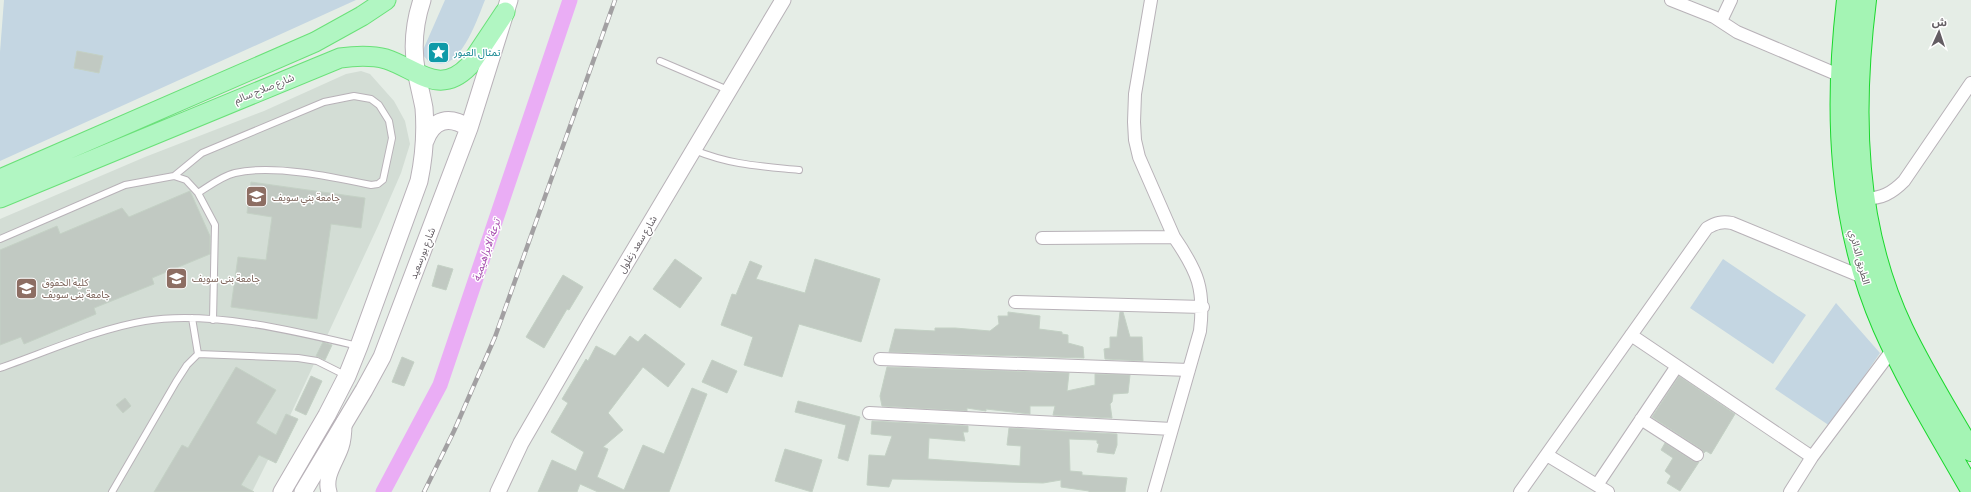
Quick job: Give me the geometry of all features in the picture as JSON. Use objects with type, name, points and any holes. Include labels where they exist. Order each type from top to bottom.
[{"type":"highway","name":"الطريق الدائري","points":[[1847,0],[1841,76],[1842,153],[1846,200],[1860,224],[1867,256],[1865,278],[1893,349],[1971,490]]},
{"type":"highway","name":"الطريق الدائري","points":[[1860,224],[1864,199],[1858,151],[1857,102],[1861,35],[1866,0]]},
{"type":"highway","name":"الطريق الدائري","points":[[1867,256],[1889,294],[1919,361],[1971,451]]},
{"type":"main road","name":"شارع صلاح سالم","points":[[0,179],[315,42],[356,20],[386,0]]},
{"type":"main road","points":[[282,492],[327,415],[347,376],[360,346],[414,200],[420,175],[425,141],[424,108],[417,74],[414,34],[422,0]]},
{"type":"main road","name":"شارع صلاح سالم","points":[[0,198],[335,59],[350,56],[372,56],[396,63],[428,79],[441,81],[452,79],[461,74],[469,66],[507,6]]},
{"type":"main road","name":"شارع بورسعيد","points":[[303,492],[382,357],[469,128],[507,6]]},
{"type":"main road","points":[[425,141],[429,131],[437,123],[448,120],[459,122],[469,128]]},
{"type":"main road","points":[[39,181],[57,168],[100,150],[102,144],[100,141],[92,139]]},
{"type":"street","name":"شارع سعد زغلول","points":[[498,492],[521,443],[728,90],[783,0]]},
{"type":"street","points":[[1151,0],[1135,94],[1135,140],[1139,157],[1174,237],[1193,268],[1200,286],[1203,307],[1200,331],[1154,492]]},
{"type":"street","points":[[1670,0],[1721,21],[1737,32],[1841,76]]},
{"type":"street","points":[[1721,21],[1731,0]]},
{"type":"street","points":[[1864,199],[1879,198],[1893,192],[1904,181],[1971,83]]},
{"type":"street","points":[[1520,492],[1707,228],[1722,221],[1732,223],[1865,278]]},
{"type":"street","points":[[1042,238],[1174,237]]},
{"type":"street","points":[[1015,302],[1203,307]]},
{"type":"street","points":[[1631,335],[1812,457]]},
{"type":"street","points":[[1790,492],[1812,457],[1893,349]]},
{"type":"street","points":[[880,359],[1189,370]]},
{"type":"street","points":[[1597,485],[1676,366]]},
{"type":"street","points":[[869,413],[1172,429]]},
{"type":"street","points":[[1641,419],[1696,454]]},
{"type":"street","points":[[328,492],[327,479],[342,447],[344,422]]},
{"type":"street","points":[[1546,455],[1608,492]]},
{"type":"lane","points":[[660,61],[728,90]]},
{"type":"lane","points":[[174,176],[202,153],[324,102],[354,96],[371,99],[379,106],[389,121],[392,138],[383,180],[378,184],[371,185],[294,172],[252,170],[234,173],[216,181],[198,193]]},
{"type":"lane","points":[[694,150],[714,158],[741,165],[799,170]]},
{"type":"lane","points":[[0,239],[125,185],[174,176],[186,180],[198,193],[215,226],[213,320]]},
{"type":"lane","points":[[0,368],[129,324],[158,319],[192,318],[213,320],[319,336],[360,346]]},
{"type":"lane","points":[[192,318],[198,354]]},
{"type":"lane","points":[[112,492],[176,382],[187,365],[198,354],[298,358],[317,361],[347,376]]},
{"type":"shaded area","points":[[4,0],[356,0],[0,161],[0,52]]},
{"type":"shaded area","points":[[445,0],[485,0],[469,38],[463,48],[449,62],[440,64],[429,62],[423,55],[423,50]]},
{"type":"shaded area","name":"جامعة بنى سويف","points":[[361,71],[370,74],[394,101],[405,121],[410,144],[401,173],[378,226],[288,420],[252,492],[0,492],[0,219],[145,157],[264,111],[346,74]]},
{"type":"shaded area","points":[[1723,259],[1806,315],[1773,364],[1690,308]]},
{"type":"shaded area","points":[[1836,303],[1880,353],[1830,426],[1775,389]]},
{"type":"building","points":[[77,51],[103,56],[99,73],[74,68]]},
{"type":"building","points":[[251,182],[365,198],[361,228],[331,224],[317,319],[231,307],[238,257],[266,260],[272,217],[247,213]]},
{"type":"building","points":[[190,191],[210,236],[210,254],[152,278],[154,284],[94,308],[96,314],[24,344],[21,337],[0,345],[0,250],[57,226],[60,234],[122,208],[129,217]]},
{"type":"building","points":[[675,259],[702,278],[680,308],[653,289]]},
{"type":"building","points":[[815,259],[880,279],[861,342],[799,324],[782,377],[744,365],[753,337],[721,325],[732,294],[736,295],[750,261],[762,266],[756,279],[805,293]]},
{"type":"building","points":[[438,265],[453,269],[446,290],[432,286]]},
{"type":"building","points":[[563,275],[583,287],[569,310],[567,309],[544,348],[526,337]]},
{"type":"building","points":[[1008,312],[1040,316],[1039,329],[1062,332],[1062,334],[1068,335],[1068,343],[1083,347],[1084,358],[889,352],[895,329],[935,331],[935,328],[955,328],[990,331],[999,324],[998,316],[1008,316]]},
{"type":"building","points":[[1120,312],[1123,312],[1130,337],[1142,337],[1143,361],[1105,359],[1104,349],[1110,348],[1110,337],[1117,337]]},
{"type":"building","points":[[645,334],[685,364],[668,387],[643,367],[608,413],[623,430],[603,447],[608,449],[597,477],[624,490],[643,445],[664,454],[692,388],[707,394],[669,492],[598,492],[580,484],[577,492],[538,492],[552,460],[576,471],[584,452],[551,432],[568,403],[562,399],[586,359],[588,361],[596,346],[615,356],[630,336],[638,342]]},
{"type":"building","points":[[323,342],[332,345],[325,360],[316,356]]},
{"type":"building","points":[[402,357],[414,362],[404,386],[392,382]]},
{"type":"building","points":[[712,360],[737,371],[727,393],[702,382]]},
{"type":"building","points":[[236,367],[276,390],[256,423],[276,435],[286,414],[298,419],[276,463],[259,455],[241,485],[254,492],[154,492],[182,445],[188,448]]},
{"type":"building","points":[[887,367],[1069,373],[1067,391],[1095,385],[1095,374],[1130,375],[1128,393],[1113,394],[1112,402],[1110,404],[1112,418],[1053,415],[1055,406],[1030,406],[1030,414],[986,409],[986,411],[967,408],[967,411],[882,406],[880,396]]},
{"type":"building","points":[[311,376],[322,381],[306,415],[295,410]]},
{"type":"building","points":[[1679,376],[1735,414],[1711,454],[1706,451],[1704,453],[1701,449],[1652,417]]},
{"type":"building","points":[[125,398],[131,406],[123,413],[116,405]]},
{"type":"building","points":[[798,401],[860,417],[848,461],[838,458],[846,425],[795,412]]},
{"type":"building","points":[[872,421],[968,426],[968,432],[963,432],[965,441],[929,438],[928,459],[1020,466],[1021,446],[1007,445],[1009,428],[1117,434],[1117,445],[1114,454],[1097,452],[1099,444],[1097,443],[1097,440],[1069,439],[1070,471],[1082,472],[1082,475],[1127,478],[1125,492],[1089,492],[1061,487],[1061,480],[1043,483],[892,479],[889,487],[867,485],[869,455],[885,456],[892,436],[871,434]]},
{"type":"building","points":[[1665,443],[1693,461],[1699,462],[1680,491],[1667,483],[1671,476],[1665,471],[1673,458],[1661,450]]},
{"type":"building","points":[[785,449],[822,460],[812,492],[775,481]]},
{"type":"waterway","name":"ترعة الابراهيمية","points":[[383,492],[440,385],[570,0]]},
{"type":"railway","points":[[424,492],[454,431],[495,337],[615,0]]},
{"type":"place","name":"تمثال العبور","points":[[438,52]]},
{"type":"place","name":"جامعة بني سويف","points":[[256,197]]},
{"type":"place","name":"جامعة بنى سويف","points":[[177,278]]},
{"type":"place","name":"كلية الحقوق جامعة بنى سويف","points":[[27,288]]}]
